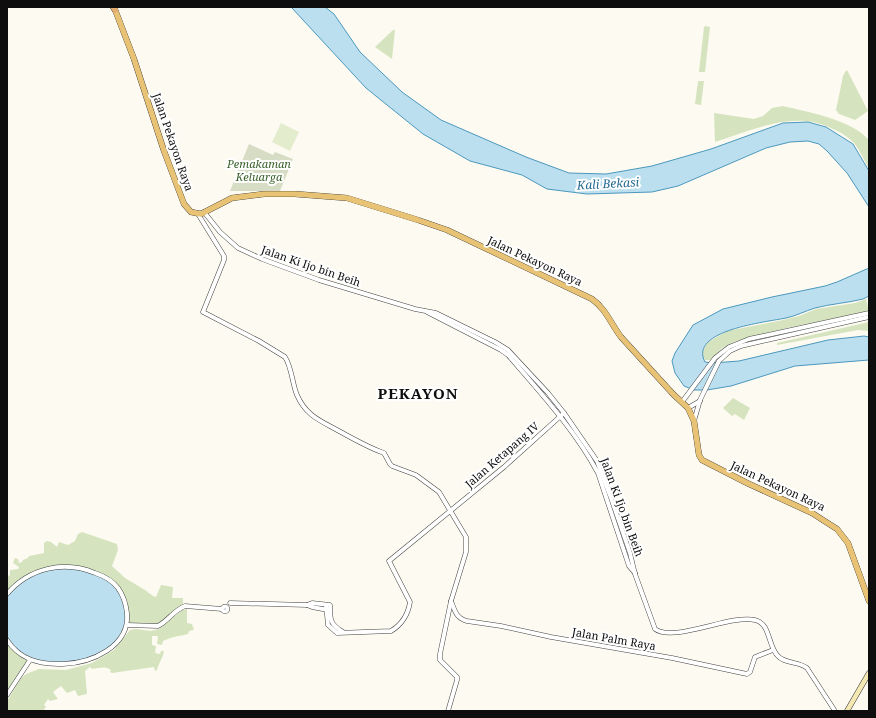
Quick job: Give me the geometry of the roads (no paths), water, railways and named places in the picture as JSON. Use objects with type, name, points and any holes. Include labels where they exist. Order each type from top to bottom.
[{"type":"main road","name":"Jalan Pekayon Raya","points":[[115,8],[142,81],[164,151],[184,204],[191,212],[201,213],[226,200],[240,196],[264,194],[335,196],[366,203],[447,230],[592,299],[600,305],[607,314],[621,337],[673,394],[688,408],[694,422],[699,455],[706,462],[812,513],[838,529],[848,543],[869,601]]},
{"type":"main road","points":[[846,711],[869,673]]},
{"type":"street","name":"Jalan Ki Ijo bin Beih","points":[[201,213],[238,248],[262,259],[319,280],[427,312],[436,313],[503,346],[544,389],[564,413],[597,461],[655,629],[664,632],[681,631],[729,621],[753,619],[761,622],[773,650]]},
{"type":"street","points":[[201,213],[224,256],[224,260],[203,312],[281,353],[287,360],[297,396],[313,416],[323,424],[362,444],[384,452],[392,466],[416,475],[439,492],[466,536],[467,542],[463,564],[451,601],[440,658],[457,677],[448,711]]},
{"type":"street","name":"Jalan Ki Ijo bin Beih","points":[[427,312],[501,350],[513,361],[559,417],[592,462],[598,473],[629,566],[635,574]]},
{"type":"street","points":[[682,402],[715,358],[729,347],[742,341],[869,313]]},
{"type":"street","points":[[694,422],[700,399],[719,360],[730,351],[741,346],[869,317]]},
{"type":"street","points":[[688,408],[700,399]]},
{"type":"street","name":"Jalan Ketapang IV","points":[[230,603],[307,605],[312,607],[327,608],[332,623],[343,632],[390,632],[397,627],[406,616],[410,602],[389,561],[504,467],[564,413]]},
{"type":"street","points":[[7,594],[15,585],[35,572],[62,566],[86,569],[111,580],[118,587],[126,606],[127,625],[115,645],[101,655],[90,660],[75,663],[62,664],[30,660],[10,646],[7,640]]},
{"type":"street","name":"Jalan Palm Raya","points":[[451,601],[456,615],[467,621],[501,626],[747,674],[750,672],[755,657],[773,650]]},
{"type":"street","points":[[127,625],[158,626],[180,608],[189,606],[222,609]]},
{"type":"street","points":[[773,650],[785,661],[802,664],[808,668],[836,711]]},
{"type":"street","points":[[7,695],[30,660]]},
{"type":"water","name":"Kali Bekasi","points":[[291,7],[325,7],[334,14],[360,52],[402,92],[441,120],[526,157],[569,173],[606,174],[652,166],[711,149],[783,123],[808,122],[826,127],[853,144],[869,171],[869,207],[847,173],[827,151],[819,144],[808,141],[790,142],[766,148],[678,186],[652,192],[587,194],[547,189],[522,175],[470,161],[423,134],[366,88]]},
{"type":"water","points":[[869,268],[869,296],[863,299],[811,309],[790,317],[748,325],[732,330],[718,335],[708,342],[703,351],[705,362],[713,363],[739,361],[828,340],[864,336],[869,337],[869,360],[795,366],[731,386],[707,390],[694,390],[684,386],[675,373],[672,361],[675,353],[693,325],[723,309],[825,286]]},
{"type":"water","points":[[62,566],[98,574],[118,587],[126,606],[127,625],[115,645],[101,655],[62,664],[30,660],[7,640],[7,594],[25,577]]},
{"type":"district","name":"PEKAYON","points":[[418,394]]},
{"type":"park label","name":"Pemakaman Keluarga","points":[[259,170]]}]
